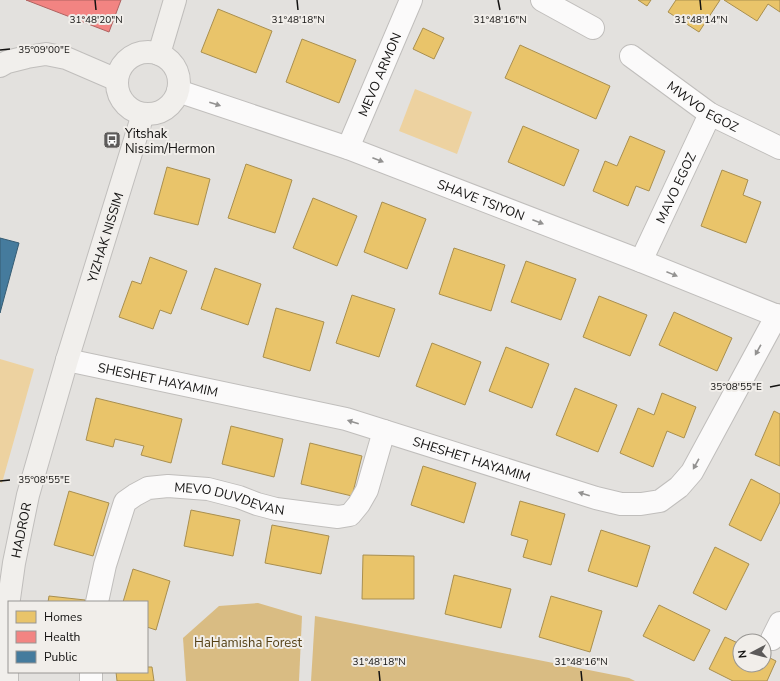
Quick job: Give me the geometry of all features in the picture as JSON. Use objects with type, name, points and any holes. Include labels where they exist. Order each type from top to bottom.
[{"type":"street","points":[[159,54],[175,0]]},
{"type":"street","name":"MEVO ARMON","points":[[348,148],[411,0]]},
{"type":"street","points":[[542,0],[594,28]]},
{"type":"street","points":[[150,52],[159,54],[171,62],[176,69],[179,84],[175,100],[169,107],[161,112],[143,114],[136,112],[123,103],[119,96],[117,80],[119,71],[124,63],[131,57],[140,53],[150,52]]},
{"type":"street","points":[[0,66],[7,62],[27,56],[46,54],[66,58],[117,80]]},
{"type":"street","name":"MWVO EGOZ","points":[[631,56],[710,114],[780,148]]},
{"type":"street","name":"SHAVE TSIYON","points":[[178,91],[348,148],[641,261],[778,316]]},
{"type":"street","name":"YIZHAK NISSIM","points":[[67,360],[143,114]]},
{"type":"street","name":"MAVO EGOZ","points":[[641,261],[710,114]]},
{"type":"street","name":"SHESHET HAYAMIM","points":[[67,360],[346,420],[603,500],[621,504],[641,504],[660,501],[678,487],[692,472],[778,316]]},
{"type":"street","name":"HADROR","points":[[6,681],[7,563],[67,360]]},
{"type":"street","name":"MEVO DUVDEVAN","points":[[97,601],[105,565],[125,502],[135,495],[148,488],[168,486],[208,489],[239,496],[257,504],[276,509],[338,517],[350,515],[359,504],[367,490],[384,431]]},
{"type":"shaded area","points":[[415,89],[472,112],[457,154],[399,131]]},
{"type":"shaded area","points":[[0,359],[34,369],[2,483],[0,482]]},
{"type":"green space","name":"HaHamisha Forest","points":[[258,603],[302,616],[299,681],[186,681],[183,638],[219,606]]},
{"type":"green space","points":[[315,616],[629,678],[635,681],[311,681]]},
{"type":"building: Homes","points":[[638,0],[651,0],[647,6]]},
{"type":"building: Homes","points":[[676,0],[720,0],[699,32],[668,12]]},
{"type":"building: Homes","points":[[724,0],[780,0],[780,12],[768,4],[757,21]]},
{"type":"building: Homes","points":[[218,9],[272,31],[256,73],[201,52]]},
{"type":"building: Homes","points":[[423,28],[444,38],[434,59],[413,49]]},
{"type":"building: Homes","points":[[302,39],[356,60],[339,103],[286,82]]},
{"type":"building: Homes","points":[[520,45],[610,86],[596,119],[505,78]]},
{"type":"building: Homes","points":[[523,126],[579,150],[564,186],[508,162]]},
{"type":"building: Homes","points":[[630,136],[665,151],[649,191],[636,186],[628,206],[593,191],[605,161],[617,166]]},
{"type":"building: Homes","points":[[246,164],[292,180],[275,233],[228,218]]},
{"type":"building: Homes","points":[[167,167],[210,179],[198,225],[154,214]]},
{"type":"building: Homes","points":[[722,170],[748,180],[743,195],[761,202],[746,243],[701,226]]},
{"type":"building: Homes","points":[[313,198],[357,216],[337,266],[293,248]]},
{"type":"building: Homes","points":[[382,202],[426,219],[407,269],[364,252]]},
{"type":"building: Homes","points":[[454,248],[505,265],[491,311],[439,294]]},
{"type":"building: Homes","points":[[150,257],[187,271],[171,314],[160,310],[153,329],[119,317],[132,281],[141,284]]},
{"type":"building: Homes","points":[[526,261],[576,279],[561,320],[511,302]]},
{"type":"building: Homes","points":[[215,268],[261,284],[248,325],[201,309]]},
{"type":"building: Homes","points":[[352,295],[395,309],[379,357],[336,343]]},
{"type":"building: Homes","points":[[599,296],[647,315],[630,356],[583,337]]},
{"type":"building: Homes","points":[[276,308],[324,322],[310,371],[263,357]]},
{"type":"building: Homes","points":[[674,312],[732,338],[717,371],[659,345]]},
{"type":"building: Homes","points":[[432,343],[481,362],[465,405],[416,386]]},
{"type":"building: Homes","points":[[506,347],[549,364],[532,408],[489,391]]},
{"type":"building: Homes","points":[[575,388],[617,405],[598,452],[556,435]]},
{"type":"building: Homes","points":[[662,393],[696,407],[684,438],[667,431],[653,467],[620,453],[638,408],[654,415]]},
{"type":"building: Homes","points":[[96,398],[182,419],[171,463],[141,455],[144,446],[115,439],[113,447],[86,440]]},
{"type":"building: Homes","points":[[774,411],[780,414],[780,466],[755,455]]},
{"type":"building: Homes","points":[[231,426],[283,439],[274,477],[222,464]]},
{"type":"building: Homes","points":[[310,443],[362,456],[352,496],[301,484]]},
{"type":"building: Homes","points":[[423,466],[476,483],[464,523],[411,505]]},
{"type":"building: Homes","points":[[751,479],[780,494],[780,502],[761,541],[729,525]]},
{"type":"building: Homes","points":[[69,491],[109,503],[93,556],[54,545]]},
{"type":"building: Homes","points":[[520,501],[565,514],[551,565],[523,557],[528,540],[511,535]]},
{"type":"building: Homes","points":[[191,510],[240,520],[233,556],[184,546]]},
{"type":"building: Homes","points":[[272,525],[329,536],[321,574],[265,563]]},
{"type":"building: Homes","points":[[601,530],[650,546],[637,587],[588,571]]},
{"type":"building: Homes","points":[[715,547],[749,564],[726,610],[693,593]]},
{"type":"building: Homes","points":[[363,555],[414,556],[414,599],[362,599]]},
{"type":"building: Homes","points":[[133,569],[170,581],[156,630],[148,627],[148,601],[123,601]]},
{"type":"building: Homes","points":[[454,575],[511,589],[501,628],[445,614]]},
{"type":"building: Homes","points":[[49,596],[85,600],[85,601],[48,601]]},
{"type":"building: Homes","points":[[551,596],[602,611],[590,652],[539,637]]},
{"type":"building: Homes","points":[[659,605],[710,630],[694,661],[643,636]]},
{"type":"building: Homes","points":[[725,637],[732,640],[732,673],[771,673],[767,681],[733,681],[709,669]]},
{"type":"building: Homes","points":[[772,659],[776,661],[772,670]]},
{"type":"building: Homes","points":[[148,667],[152,667],[154,681],[117,681],[116,673],[148,673]]},
{"type":"building: Health","points":[[26,0],[121,0],[109,32]]},
{"type":"building: Public","points":[[0,238],[19,243],[0,313]]},
{"type":"place","name":"Yitshak Nissim/Hermon","points":[[112,140]]}]
